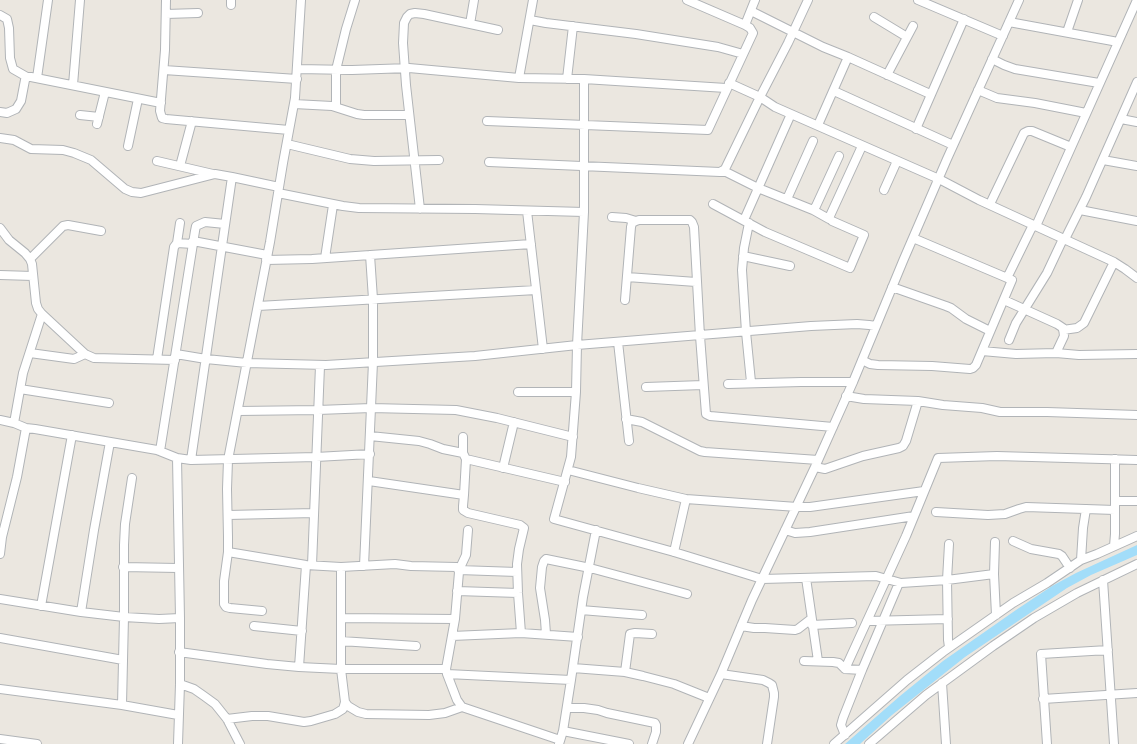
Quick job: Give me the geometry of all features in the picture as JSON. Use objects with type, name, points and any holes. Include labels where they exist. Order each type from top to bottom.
[{"type":"street","points":[[37,78],[48,0]]},
{"type":"street","points":[[73,85],[80,0]]},
{"type":"street","points":[[166,0],[164,70],[160,114],[162,118],[289,130]]},
{"type":"street","points":[[262,611],[230,608],[226,607],[224,604],[224,581],[228,552],[228,460],[258,306],[294,104],[298,69],[301,0]]},
{"type":"street","points":[[336,107],[336,70],[346,29],[356,0]]},
{"type":"street","points":[[470,24],[474,0]]},
{"type":"street","points":[[519,78],[533,0]]},
{"type":"street","points":[[487,121],[708,130],[753,33],[750,28],[745,25],[687,0]]},
{"type":"street","points":[[745,25],[755,0]]},
{"type":"street","points":[[720,172],[725,169],[808,0]]},
{"type":"street","points":[[918,0],[1003,36]]},
{"type":"street","points":[[688,744],[721,674],[762,579],[817,464],[953,146],[1019,0]]},
{"type":"street","points":[[1067,32],[1078,0]]},
{"type":"street","points":[[1008,278],[1030,229],[1035,225],[1071,147],[1136,0]]},
{"type":"street","points":[[751,11],[823,47],[930,94]]},
{"type":"street","points":[[166,14],[198,13]]},
{"type":"street","points":[[420,209],[404,68],[404,23],[410,14],[415,13],[498,30]]},
{"type":"street","points":[[0,15],[7,19],[9,28],[10,58],[13,69],[27,77],[161,103]]},
{"type":"street","points":[[874,17],[907,37]]},
{"type":"street","points":[[916,129],[964,19]]},
{"type":"street","points":[[530,20],[636,34],[718,47],[743,54]]},
{"type":"street","points":[[1009,22],[1118,42]]},
{"type":"street","points":[[566,79],[573,26]]},
{"type":"street","points":[[887,75],[913,26]]},
{"type":"street","points":[[818,126],[848,57]]},
{"type":"street","points":[[992,59],[1015,69],[1099,83]]},
{"type":"street","points":[[298,69],[336,70],[404,68],[519,78],[584,79],[728,86],[760,97],[775,107],[939,179],[1114,262],[1135,274]]},
{"type":"street","points":[[164,70],[297,79]]},
{"type":"street","points":[[0,112],[7,113],[16,109],[21,101],[25,80],[27,77]]},
{"type":"street","points":[[584,79],[584,212],[573,437],[568,470],[554,519],[674,552],[762,579],[876,576],[899,583],[947,580],[994,574]]},
{"type":"street","points":[[1009,340],[1016,323],[1047,273],[1080,210],[1137,82]]},
{"type":"street","points":[[978,90],[997,98],[1035,103],[1086,113]]},
{"type":"street","points":[[834,91],[953,146]]},
{"type":"street","points":[[80,115],[98,120],[105,92]]},
{"type":"street","points":[[128,146],[138,99]]},
{"type":"street","points":[[294,104],[324,105],[364,115],[409,115]]},
{"type":"street","points":[[751,382],[742,283],[746,222],[758,188],[791,114]]},
{"type":"street","points":[[1121,119],[1137,122]]},
{"type":"street","points":[[180,166],[192,122]]},
{"type":"street","points":[[990,204],[1024,133],[1032,131],[1071,147]]},
{"type":"street","points":[[0,138],[14,140],[31,149],[63,150],[74,153],[91,160],[125,189],[132,192],[141,193],[215,174]]},
{"type":"street","points":[[787,200],[814,141]]},
{"type":"street","points":[[287,144],[350,159],[374,161],[414,159],[439,160]]},
{"type":"street","points":[[829,219],[829,216],[862,146]]},
{"type":"street","points":[[812,210],[816,206],[839,156]]},
{"type":"street","points":[[1103,160],[1137,166]]},
{"type":"street","points":[[157,161],[215,174],[232,176],[278,190],[333,204],[359,208],[584,212]]},
{"type":"street","points":[[884,190],[897,161]]},
{"type":"street","points":[[489,162],[714,173],[726,172],[758,188],[812,210],[864,235],[850,268],[765,232],[713,204]]},
{"type":"street","points":[[192,460],[232,176]]},
{"type":"street","points":[[325,258],[333,204]]},
{"type":"street","points":[[1080,210],[1137,221]]},
{"type":"street","points":[[527,211],[543,349]]},
{"type":"street","points":[[612,217],[626,218],[636,221],[690,220],[692,222],[694,227],[696,282],[706,414],[710,416],[833,426]]},
{"type":"street","points":[[625,300],[631,227],[632,223],[636,221]]},
{"type":"street","points":[[160,451],[196,226],[204,222],[225,224]]},
{"type":"street","points":[[157,359],[173,250],[177,243],[180,223]]},
{"type":"street","points":[[30,259],[63,226],[68,225],[101,231]]},
{"type":"street","points":[[0,228],[9,240],[30,259],[38,309],[85,354],[94,358],[157,359],[175,357],[247,363],[320,366],[475,356],[577,345],[838,325],[863,324],[876,326]]},
{"type":"street","points":[[862,360],[870,364],[878,365],[970,369],[976,365],[1004,300],[1012,280],[913,238]]},
{"type":"street","points":[[177,243],[193,242],[222,246],[267,257],[325,258],[531,244]]},
{"type":"street","points":[[364,566],[369,482],[373,362],[373,300],[370,255]]},
{"type":"street","points":[[743,256],[790,266]]},
{"type":"street","points":[[1063,330],[1077,328],[1084,323],[1114,262]]},
{"type":"street","points":[[0,275],[33,276]]},
{"type":"street","points":[[627,277],[696,282]]},
{"type":"street","points":[[892,287],[951,308],[966,319],[990,331]]},
{"type":"street","points":[[258,306],[536,290]]},
{"type":"street","points":[[1004,300],[1063,328],[1064,336],[1056,353]]},
{"type":"street","points":[[14,423],[23,373],[42,314]]},
{"type":"street","points":[[618,342],[629,441]]},
{"type":"street","points":[[982,350],[1016,354],[1137,354]]},
{"type":"street","points":[[30,353],[74,359],[85,354]]},
{"type":"street","points":[[299,667],[314,512],[320,366]]},
{"type":"street","points":[[728,384],[751,382],[853,382]]},
{"type":"street","points":[[646,387],[703,385]]},
{"type":"street","points":[[20,389],[109,403]]},
{"type":"street","points":[[518,392],[576,392]]},
{"type":"street","points":[[846,396],[864,399],[918,401],[943,405],[982,408],[1000,412],[1047,412],[1137,416]]},
{"type":"street","points":[[626,419],[642,422],[705,452],[817,464],[825,469],[862,456],[903,446],[906,441],[918,401]]},
{"type":"street","points":[[238,411],[372,408],[456,410],[480,414],[573,437]]},
{"type":"street","points":[[0,420],[14,423],[26,428],[160,451],[177,458],[192,460],[228,460],[370,454]]},
{"type":"street","points":[[503,468],[514,422]]},
{"type":"street","points":[[0,554],[2,537],[17,477],[26,428]]},
{"type":"street","points":[[41,606],[72,436]]},
{"type":"street","points":[[370,436],[424,442],[503,468],[565,482]]},
{"type":"street","points":[[463,437],[465,456],[463,510],[468,513],[524,527],[518,555],[517,572],[521,633]]},
{"type":"street","points":[[82,612],[93,537],[110,442]]},
{"type":"street","points":[[847,669],[938,458],[997,456],[1137,460]]},
{"type":"street","points":[[177,458],[180,618],[178,744]]},
{"type":"street","points":[[1114,459],[1114,546]]},
{"type":"street","points":[[568,470],[686,499],[797,506],[810,506],[924,491]]},
{"type":"street","points":[[122,705],[124,617],[123,567],[125,524],[132,478]]},
{"type":"street","points":[[369,482],[464,495]]},
{"type":"street","points":[[674,552],[686,499]]},
{"type":"street","points":[[1115,501],[1137,501]]},
{"type":"street","points":[[936,512],[988,515],[1005,514],[1019,508],[1026,507],[1115,510]]},
{"type":"street","points":[[1081,560],[1086,510]]},
{"type":"street","points":[[228,515],[314,512]]},
{"type":"street","points":[[785,530],[795,533],[810,532],[914,516]]},
{"type":"street","points":[[468,530],[466,556],[459,570],[455,619],[447,672],[457,700],[462,707],[560,742],[567,708],[596,530]]},
{"type":"street","points":[[834,744],[906,680],[996,615],[1081,560],[1137,536]]},
{"type":"street","points":[[1013,541],[1031,549],[1059,554],[1070,568]]},
{"type":"street","points":[[995,542],[994,574],[996,615]]},
{"type":"street","points":[[949,544],[947,580],[948,640],[950,647]]},
{"type":"street","points":[[228,552],[309,565],[341,567],[395,564],[411,566],[452,566],[457,567],[459,570],[517,572]]},
{"type":"street","points":[[546,634],[540,588],[542,567],[546,559],[590,568],[687,594]]},
{"type":"street","points":[[869,744],[926,695],[1034,618],[1077,593],[1137,564]]},
{"type":"street","points":[[123,567],[178,568]]},
{"type":"street","points":[[227,719],[268,716],[304,722],[335,714],[343,709],[345,702],[341,669],[341,567]]},
{"type":"street","points":[[806,578],[818,661]]},
{"type":"street","points":[[1103,580],[1114,744]]},
{"type":"street","points":[[845,735],[841,725],[860,670],[899,583]]},
{"type":"street","points":[[457,591],[518,593]]},
{"type":"street","points":[[0,599],[124,617],[159,619],[180,618]]},
{"type":"street","points":[[582,610],[642,615]]},
{"type":"street","points":[[341,618],[455,619]]},
{"type":"street","points":[[867,621],[948,619]]},
{"type":"street","points":[[741,626],[795,630],[812,622],[852,623]]},
{"type":"street","points":[[254,626],[302,631]]},
{"type":"street","points":[[625,672],[630,634],[635,632],[652,634]]},
{"type":"street","points":[[452,636],[521,633],[578,637]]},
{"type":"street","points":[[0,638],[123,660]]},
{"type":"street","points":[[341,641],[416,646]]},
{"type":"street","points":[[1047,744],[1041,654],[1108,650]]},
{"type":"street","points":[[179,652],[299,667],[447,672],[571,680]]},
{"type":"street","points":[[804,661],[836,662],[847,669],[860,670]]},
{"type":"street","points":[[573,668],[625,672],[674,684],[710,698]]},
{"type":"street","points":[[721,674],[763,680],[772,685],[774,698],[767,744]]},
{"type":"street","points":[[180,684],[194,690],[215,704],[227,719],[240,744]]},
{"type":"street","points":[[942,684],[946,744]]},
{"type":"street","points":[[0,689],[122,705],[178,715]]},
{"type":"street","points":[[1043,699],[1137,693]]},
{"type":"street","points":[[345,702],[352,710],[366,714],[438,715],[462,707]]},
{"type":"street","points":[[567,708],[598,710],[654,723],[656,725],[656,732],[652,744]]},
{"type":"street","points":[[563,731],[629,744]]},
{"type":"street","points":[[0,739],[37,744]]},
{"type":"water","points":[[1137,545],[1137,555],[1091,575],[1067,588],[965,657],[892,715],[860,744],[845,744],[943,661],[1016,610],[1052,586],[1076,573]]}]
